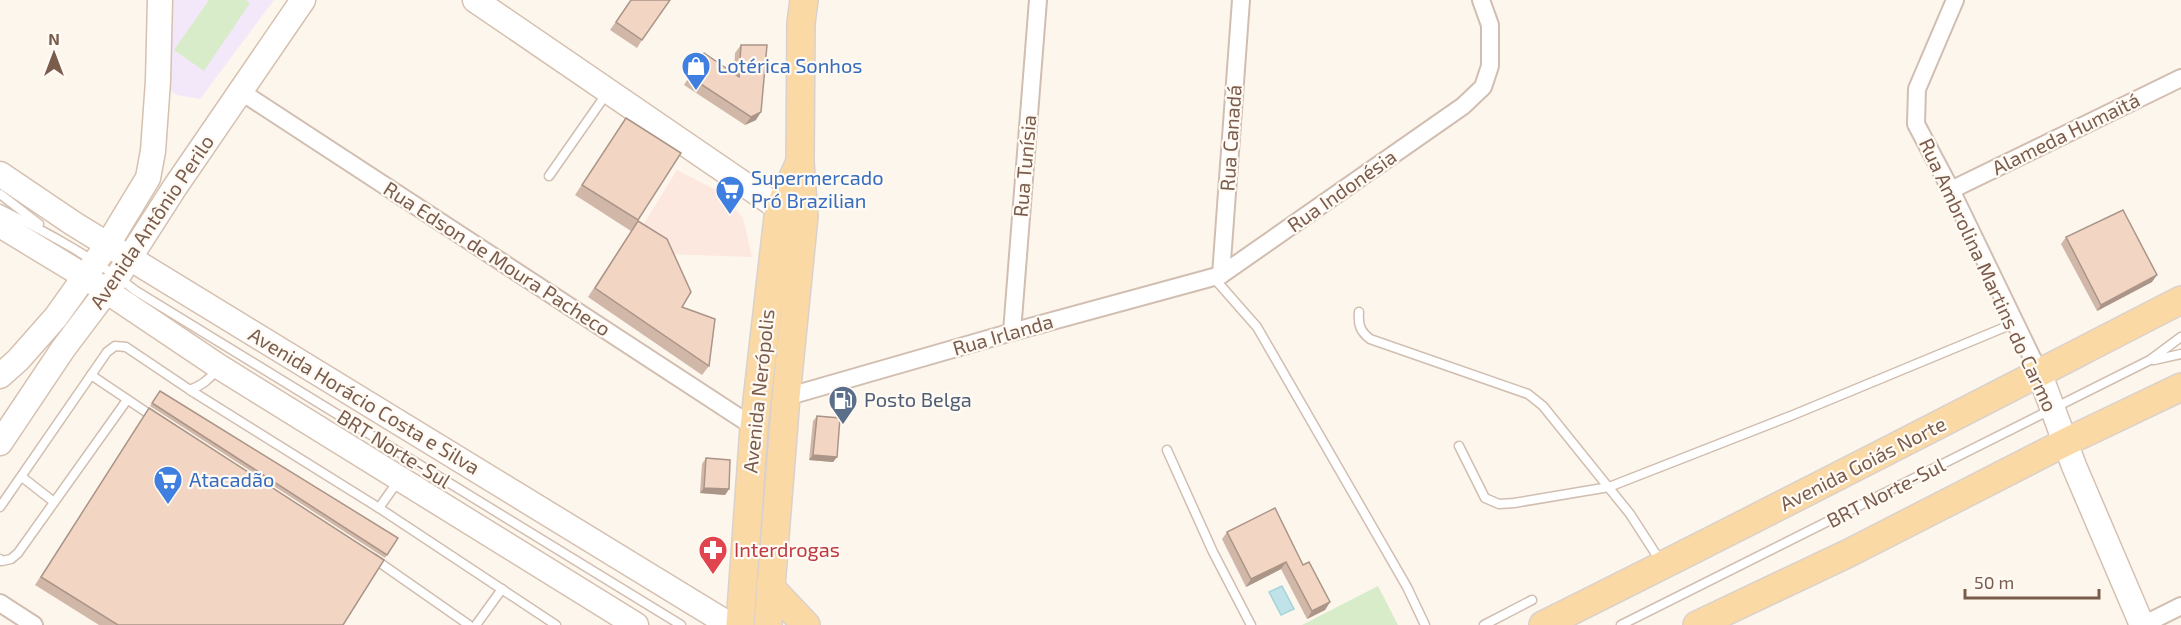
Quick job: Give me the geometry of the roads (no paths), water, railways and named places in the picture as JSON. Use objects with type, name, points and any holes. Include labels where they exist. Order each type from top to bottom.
[{"type":"main road","points":[[160,0],[158,81],[153,152],[148,178],[175,187]]},
{"type":"main road","name":"Avenida Antônio Perilo","points":[[0,443],[303,0]]},
{"type":"main road","points":[[475,0],[791,212]]},
{"type":"main road","name":"Avenida Nerópolis","points":[[740,625],[754,427],[800,162],[801,23],[804,0]]},
{"type":"main road","name":"Avenida Horácio Costa e Silva","points":[[0,174],[74,224],[96,260],[117,275],[218,366],[636,625]]},
{"type":"main road","name":"Avenida Antônio Perilo","points":[[0,376],[18,360],[56,317],[96,260],[148,178]]},
{"type":"main road","name":"Avenida Nerópolis","points":[[768,625],[786,397],[791,212]]},
{"type":"main road","name":"Avenida Horácio Costa e Silva","points":[[0,225],[96,260],[117,275],[730,625]]},
{"type":"main road","name":"Avenida Goiás Norte","points":[[1543,625],[1810,492],[2181,300]]},
{"type":"main road","name":"Rua Ambrolina Martins do Carmo","points":[[2039,372],[2074,466],[2142,625]]},
{"type":"main road","points":[[1697,625],[1849,553],[2066,442],[2181,387]]},
{"type":"main road","points":[[770,586],[806,625]]},
{"type":"street","name":"Rua Tunísia","points":[[1012,332],[1038,0]]},
{"type":"street","name":"Rua Canadá","points":[[1217,276],[1241,0]]},
{"type":"street","name":"Rua Indonésia","points":[[1217,276],[1463,106],[1483,87],[1491,66],[1490,25],[1481,0]]},
{"type":"street","name":"Rua Ambrolina Martins do Carmo","points":[[1954,0],[1917,89],[1916,124],[1951,190],[2039,372]]},
{"type":"street","name":"Alameda Humaitá","points":[[1951,190],[2181,78]]},
{"type":"street","name":"Rua Edson de Moura Pacheco","points":[[240,91],[754,427]]},
{"type":"street","name":"Rua Irlanda","points":[[786,397],[1217,276]]},
{"type":"street","points":[[0,603],[34,625]]},
{"type":"street","points":[[2142,625],[2181,606]]},
{"type":"lane","points":[[549,176],[608,91]]},
{"type":"lane","points":[[0,194],[51,234]]},
{"type":"lane","points":[[0,209],[51,234],[96,260]]},
{"type":"lane","name":"BRT Norte-Sul","points":[[117,275],[136,291],[679,624]]},
{"type":"lane","points":[[1217,276],[1257,327],[1407,587],[1425,625]]},
{"type":"lane","points":[[1359,312],[1358,324],[1362,333],[1370,339],[1528,394],[1543,406],[1630,514],[1663,566]]},
{"type":"lane","points":[[1459,446],[1485,498],[1499,504],[1609,487],[2015,323]]},
{"type":"lane","name":"BRT Norte-Sul","points":[[1621,625],[2150,360],[2181,338]]},
{"type":"lane","points":[[0,507],[107,352],[115,346],[126,347],[190,390],[379,508],[556,625]]},
{"type":"lane","name":"BRT Norte-Sul","points":[[2150,360],[2181,354]]},
{"type":"lane","points":[[190,390],[203,385],[218,366]]},
{"type":"lane","points":[[91,375],[166,425]]},
{"type":"lane","points":[[0,559],[2,561],[11,559],[18,553],[127,400]]},
{"type":"lane","points":[[1167,450],[1213,552],[1251,625]]},
{"type":"lane","points":[[21,477],[54,502]]},
{"type":"lane","points":[[379,508],[400,477]]},
{"type":"lane","points":[[361,550],[469,625]]},
{"type":"lane","points":[[476,625],[502,589]]},
{"type":"lane","points":[[1484,625],[1532,600]]},
{"type":"water","points":[[1282,586],[1294,609],[1281,615],[1269,592]]},
{"type":"place","name":"Lotérica Sonhos","points":[[696,92]]},
{"type":"place","name":"Supermercado Pró Brazilian","points":[[730,216]]},
{"type":"place","name":"Posto Belga","points":[[843,426]]},
{"type":"place","name":"Atacadão","points":[[168,506]]},
{"type":"place","name":"Interdrogas","points":[[713,576]]}]
